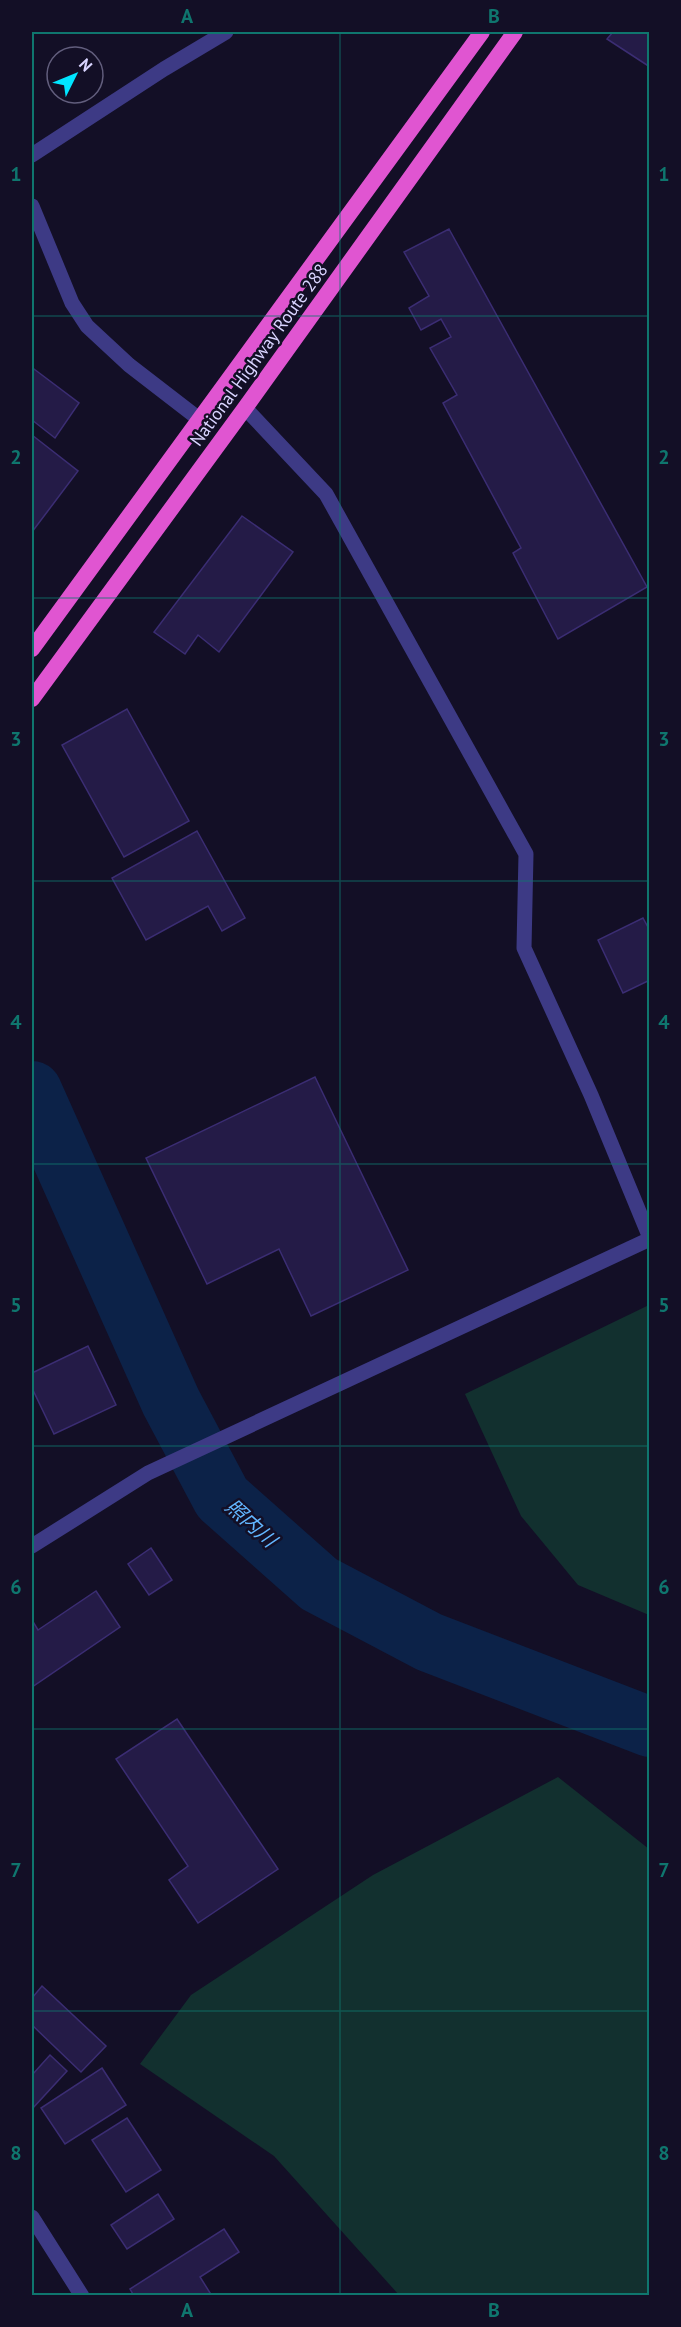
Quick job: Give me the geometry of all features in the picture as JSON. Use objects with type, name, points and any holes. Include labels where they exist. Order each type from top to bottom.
[{"type":"highway","name":"National Highway Route 288","points":[[32,649],[482,32]]},
{"type":"highway","name":"National Highway Route 288","points":[[32,699],[245,408],[515,32]]},
{"type":"street","points":[[32,155],[164,69],[226,32]]},
{"type":"street","points":[[32,206],[72,303],[87,326],[129,365],[199,419]]},
{"type":"street","points":[[32,1546],[148,1473],[650,1239],[591,1095],[524,948],[526,854],[326,494],[245,408]]},
{"type":"street","points":[[32,2217],[82,2295]]},
{"type":"green space","points":[[649,1305],[649,1615],[578,1585],[521,1516],[465,1394]]},
{"type":"green space","points":[[558,1777],[649,1849],[649,2295],[399,2295],[274,2156],[140,2064],[191,1995],[373,1875]]},
{"type":"building","points":[[613,32],[650,32],[650,67],[607,39]]},
{"type":"building","points":[[449,229],[647,587],[558,639],[513,553],[521,548],[443,403],[457,395],[430,348],[451,337],[441,319],[421,330],[409,308],[429,296],[404,252]]},
{"type":"building","points":[[34,369],[79,403],[55,438],[32,420],[32,372]]},
{"type":"building","points":[[32,435],[78,471],[32,532]]},
{"type":"building","points":[[242,516],[293,552],[219,652],[198,635],[185,654],[154,632]]},
{"type":"building","points":[[127,709],[189,821],[124,857],[62,745]]},
{"type":"building","points":[[197,831],[245,918],[222,931],[208,906],[146,940],[112,878]]},
{"type":"building","points":[[643,918],[650,931],[650,980],[623,993],[598,940]]},
{"type":"building","points":[[315,1077],[408,1270],[311,1316],[279,1249],[207,1284],[146,1158]]},
{"type":"building","points":[[88,1346],[116,1405],[54,1434],[32,1388],[32,1373]]},
{"type":"building","points":[[151,1548],[172,1580],[149,1595],[128,1564]]},
{"type":"building","points":[[96,1591],[120,1627],[32,1687],[32,1620],[38,1630]]},
{"type":"building","points":[[177,1719],[278,1869],[198,1923],[169,1880],[188,1866],[116,1759]]},
{"type":"building","points":[[42,1986],[106,2046],[81,2072],[32,2025],[32,1998]]},
{"type":"building","points":[[50,2055],[67,2071],[32,2109],[32,2075]]},
{"type":"building","points":[[102,2068],[126,2105],[65,2144],[41,2108]]},
{"type":"building","points":[[127,2118],[161,2170],[126,2192],[92,2140]]},
{"type":"building","points":[[158,2194],[174,2219],[127,2249],[111,2225]]},
{"type":"building","points":[[224,2229],[239,2252],[200,2277],[212,2296],[134,2296],[130,2289]]},
{"type":"waterway","name":"照内川","points":[[32,1091],[171,1402],[222,1498],[319,1584],[429,1642],[650,1727]]}]
